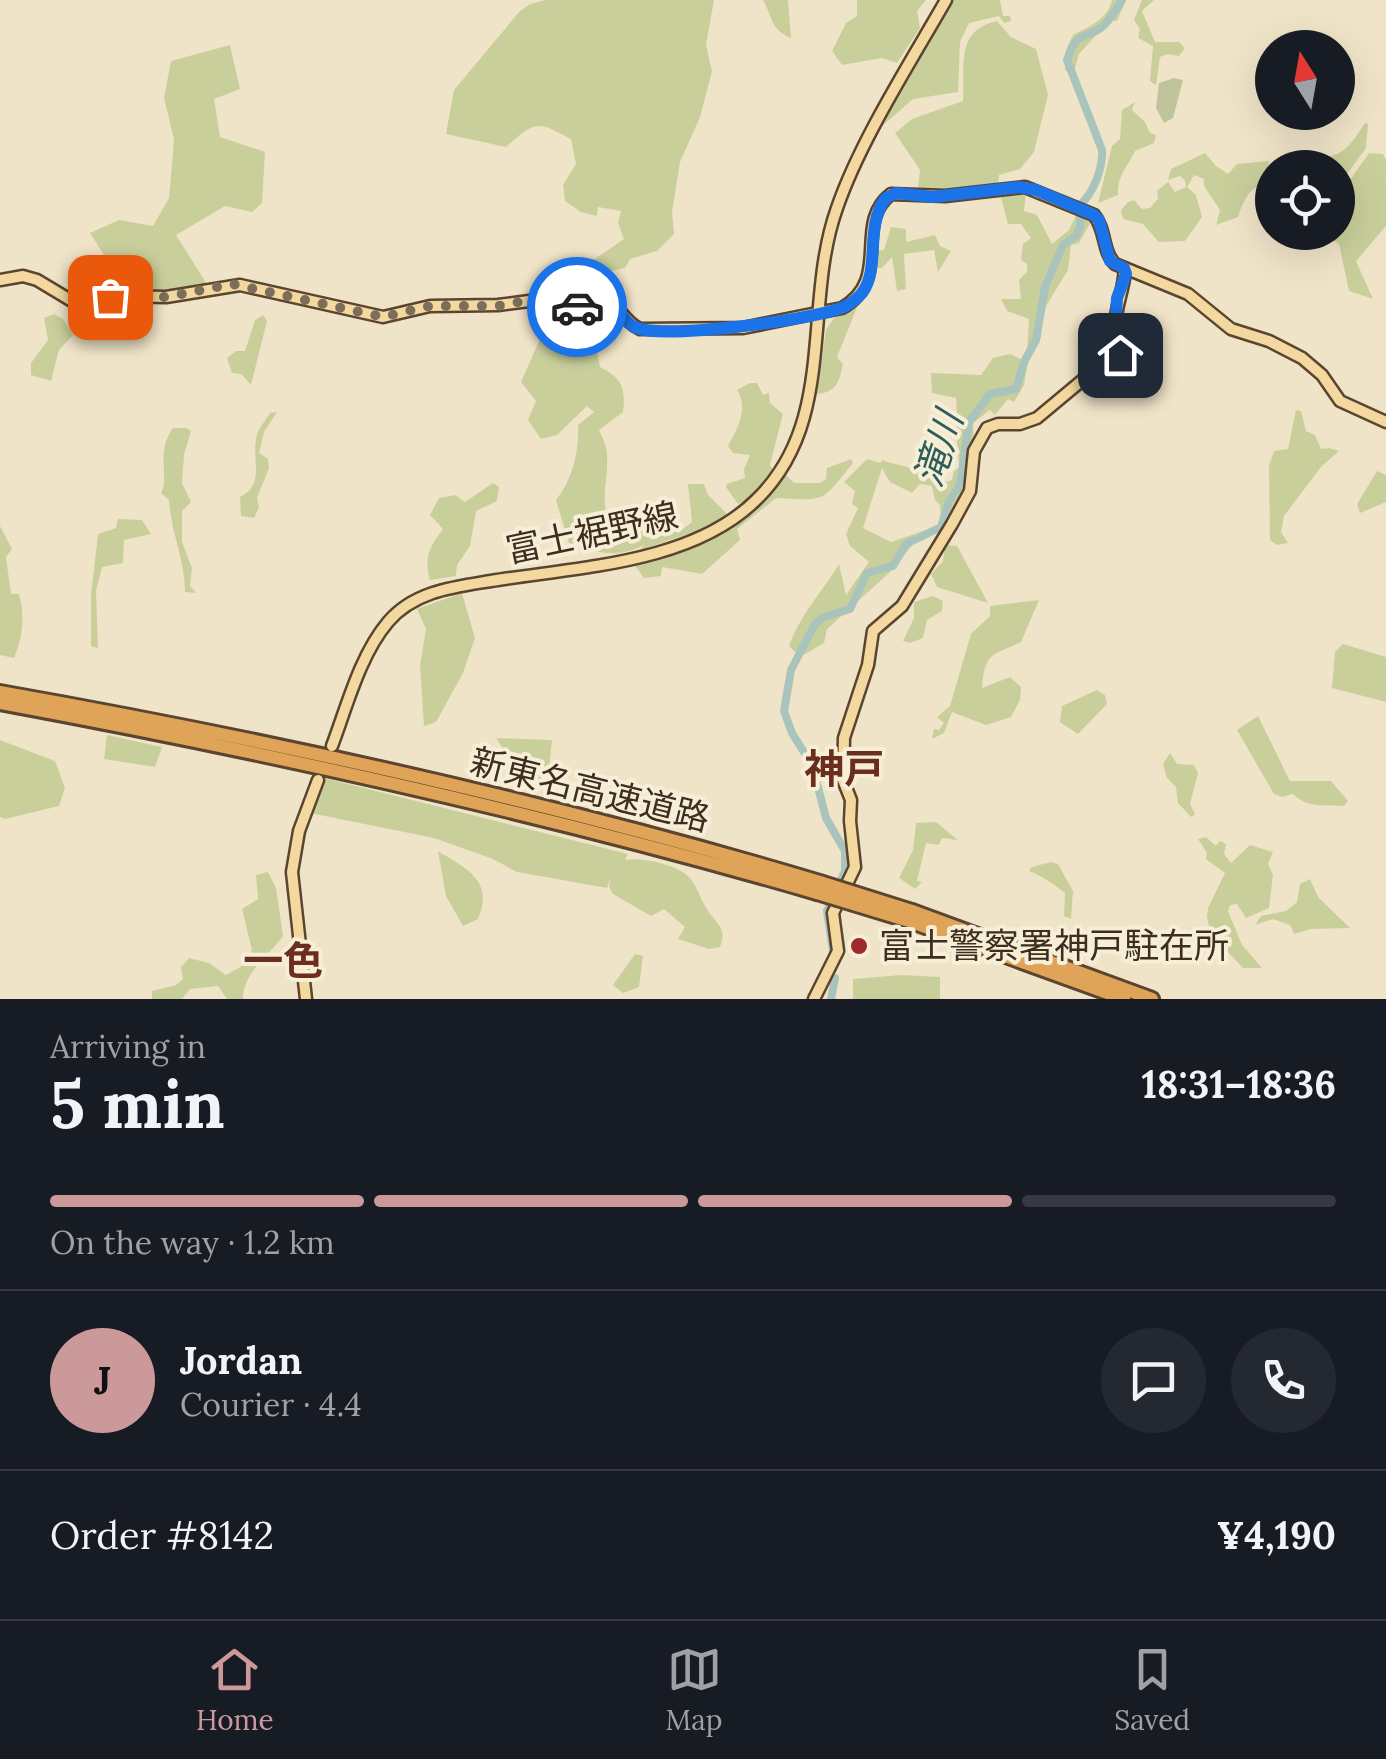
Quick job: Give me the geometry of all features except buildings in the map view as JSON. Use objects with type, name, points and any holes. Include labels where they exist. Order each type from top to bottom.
[{"type":"highway","name":"新東名高速道路","points":[[0,692],[256,742],[680,842],[1152,999]]},
{"type":"highway","name":"新東名高速道路","points":[[0,703],[203,742],[425,792],[818,888]]},
{"type":"highway","name":"新東名高速道路","points":[[910,916],[1124,999]]},
{"type":"main road","name":"富士裾野線","points":[[332,746],[374,642],[390,620],[410,603],[446,589],[670,549],[720,528],[757,500],[782,469],[808,412],[825,250],[848,178],[946,0]]},
{"type":"main road","points":[[0,280],[14,276],[37,280],[72,301],[86,304],[117,296],[166,297],[240,285],[390,317],[430,306],[498,306],[529,300],[569,309],[600,296],[612,301],[629,324],[646,330],[743,328],[842,308],[866,287],[875,218],[891,194],[945,196],[1025,187],[1084,210],[1099,220],[1110,261],[1188,294],[1231,329],[1270,341],[1302,358],[1322,375],[1340,402],[1386,422]]},
{"type":"main road","points":[[814,999],[838,951],[833,913],[854,867],[851,800],[843,780],[844,738],[868,664],[871,636],[876,626],[902,606],[952,524],[970,491],[974,451],[988,428],[1024,424],[1037,418],[1085,378],[1118,364],[1115,325],[1117,298],[1126,278],[1124,268]]},
{"type":"main road","points":[[306,999],[292,872],[299,831],[318,780]]},
{"type":"green space","points":[[546,0],[714,0],[706,45],[712,71],[700,117],[680,162],[672,212],[674,234],[657,251],[630,259],[625,268],[611,271],[611,294],[589,285],[585,266],[624,239],[618,223],[621,211],[598,207],[597,216],[581,212],[565,201],[563,185],[576,164],[571,139],[543,126],[530,128],[506,147],[446,134],[454,90],[520,11]]},
{"type":"green space","points":[[763,0],[788,0],[791,38],[776,27]]},
{"type":"green space","points":[[857,0],[926,0],[917,11],[920,28],[897,63],[882,58],[842,65],[832,51],[846,23],[857,16]]},
{"type":"green space","points":[[952,0],[1000,0],[1003,16],[1010,16],[1011,21],[1004,23],[999,16],[969,23],[960,42],[958,92],[913,99],[881,127]]},
{"type":"green space","points":[[1112,0],[1126,0],[1117,21],[1110,20],[1079,54],[1075,69],[1068,72],[1065,52],[1073,35],[1102,17]]},
{"type":"green space","points":[[1142,0],[1154,0],[1142,11],[1155,42],[1179,42],[1185,48],[1179,56],[1160,57],[1156,85],[1150,81],[1153,46],[1138,38],[1140,29],[1134,20]]},
{"type":"green space","points":[[997,21],[1011,37],[1036,49],[1048,95],[1034,152],[1020,169],[999,175],[998,187],[926,193],[918,189],[920,170],[895,133],[912,119],[963,101],[968,41],[974,32]]},
{"type":"green space","points":[[230,45],[240,89],[214,99],[220,137],[265,152],[262,203],[252,212],[225,206],[176,235],[208,286],[162,293],[130,291],[133,265],[104,255],[90,233],[119,220],[153,226],[169,198],[174,139],[164,98],[171,61]]},
{"type":"green space","points":[[1174,78],[1183,80],[1173,118],[1164,123],[1156,108],[1159,83]]},
{"type":"green space","points":[[1135,102],[1132,110],[1156,135],[1154,143],[1135,151],[1121,177],[1118,195],[1098,203],[1112,146],[1120,139],[1122,110]]},
{"type":"green space","points":[[1368,124],[1366,148],[1355,163],[1355,150],[1344,150]]},
{"type":"green space","points":[[1205,153],[1228,174],[1237,164],[1255,162],[1255,189],[1238,217],[1216,225],[1220,210],[1204,186],[1204,179],[1194,175],[1187,187],[1196,195],[1202,217],[1185,241],[1159,242],[1143,224],[1123,219],[1121,210],[1134,200],[1142,209],[1150,208],[1158,199],[1157,191],[1168,182],[1175,192],[1186,187],[1180,176],[1168,180],[1171,169]]},
{"type":"green space","points":[[1369,153],[1383,154],[1386,226],[1356,261],[1373,299],[1349,291],[1340,250],[1355,250],[1355,173]]},
{"type":"green space","points":[[1026,191],[1024,211],[1037,215],[1052,244],[1069,230],[1077,213],[1093,218],[1079,243],[1071,245],[1068,270],[1043,311],[1041,337],[1028,362],[1024,385],[1014,402],[1008,399],[995,415],[990,410],[973,423],[973,451],[966,481],[955,510],[939,533],[915,534],[916,541],[889,573],[827,629],[824,643],[800,657],[789,646],[839,564],[846,595],[869,562],[850,546],[846,534],[858,508],[852,504],[855,491],[844,482],[867,459],[923,471],[947,482],[952,480],[954,471],[960,467],[956,398],[932,393],[931,373],[981,375],[993,358],[1010,354],[1021,359],[1027,352],[1029,319],[1007,311],[1001,299],[1021,299],[1019,280],[1027,272],[1027,264],[1021,260],[1023,244],[1031,238],[1021,224],[1008,224],[1000,194]],"holes":[[[882,468],[890,482],[912,493],[920,484],[932,486],[940,505],[941,520],[937,526],[891,542],[863,528]]]},
{"type":"green space","points":[[891,227],[906,229],[906,242],[935,235],[940,246],[951,251],[938,272],[934,250],[904,254],[906,289],[897,291],[892,257],[882,268],[873,268],[873,251],[884,250]]},
{"type":"green space","points":[[593,303],[575,334],[582,347],[597,352],[600,367],[618,380],[624,396],[623,412],[599,430],[607,451],[606,513],[616,535],[655,522],[661,531],[679,532],[692,522],[688,484],[704,484],[708,495],[728,515],[701,530],[640,550],[644,545],[606,553],[569,543],[556,500],[574,464],[578,425],[594,412],[587,406],[557,435],[541,439],[528,420],[536,401],[521,382],[540,339],[566,323],[568,313]]},
{"type":"green space","points":[[858,305],[837,357],[843,364],[838,381],[829,391],[817,394],[826,330],[834,318]]},
{"type":"green space","points":[[54,314],[63,319],[73,335],[59,350],[51,381],[31,375],[31,363],[48,340],[44,318]]},
{"type":"green space","points":[[263,315],[267,321],[251,385],[241,374],[232,373],[227,358],[236,351],[245,351],[255,320]]},
{"type":"green space","points":[[757,383],[763,395],[769,393],[770,403],[783,414],[770,465],[773,470],[748,500],[738,504],[726,487],[745,478],[750,455],[733,453],[728,446],[742,411],[737,390]]},
{"type":"green space","points":[[1296,410],[1301,411],[1306,431],[1315,435],[1321,449],[1339,451],[1321,467],[1284,516],[1281,532],[1288,543],[1277,545],[1270,540],[1269,466],[1274,451],[1288,449]]},
{"type":"green space","points":[[277,412],[264,432],[259,453],[268,459],[269,468],[257,498],[259,507],[254,518],[241,516],[240,497],[253,485],[255,477],[258,432],[270,413]]},
{"type":"green space","points":[[173,428],[191,431],[182,483],[191,502],[182,511],[182,542],[192,568],[190,586],[196,593],[185,592],[169,500],[161,493],[165,446]]},
{"type":"green space","points":[[851,459],[853,463],[822,496],[776,498],[737,529],[740,540],[702,574],[662,567],[661,576],[644,578],[633,563],[717,535],[747,516],[786,475],[794,483],[820,483],[826,479],[827,468]]},
{"type":"green space","points":[[1377,471],[1386,475],[1386,502],[1360,513],[1357,504]]},
{"type":"green space","points":[[493,483],[499,487],[497,501],[476,511],[470,546],[457,565],[456,576],[430,580],[429,553],[443,529],[430,515],[439,498],[455,495],[465,502]]},
{"type":"green space","points":[[118,519],[142,520],[151,534],[124,540],[123,563],[102,567],[96,591],[98,648],[91,646],[91,595],[98,534],[116,528]]},
{"type":"green space","points":[[0,526],[12,549],[6,557],[11,594],[19,594],[22,610],[14,658],[0,655]]},
{"type":"green space","points":[[945,545],[957,546],[988,603],[937,587],[931,574],[943,561]]},
{"type":"green space","points":[[462,593],[475,638],[463,673],[436,722],[424,726],[420,666],[426,629],[417,609]]},
{"type":"green space","points":[[933,596],[943,601],[942,611],[927,620],[923,638],[910,643],[903,641],[914,618],[914,602]]},
{"type":"green space","points":[[1039,600],[1021,642],[992,656],[985,667],[982,688],[1010,677],[1021,687],[1020,700],[1011,717],[986,725],[952,712],[944,733],[932,739],[934,729],[939,730],[944,723],[937,717],[950,706],[971,634],[990,616],[990,606]]},
{"type":"green space","points":[[1343,644],[1386,657],[1386,702],[1332,688],[1335,652]]},
{"type":"green space","points":[[1097,690],[1105,695],[1107,704],[1078,734],[1060,722],[1062,706]]},
{"type":"green space","points":[[1258,716],[1290,781],[1331,781],[1348,801],[1344,806],[1317,805],[1293,794],[1274,794],[1237,730]]},
{"type":"green space","points":[[107,735],[162,747],[155,767],[104,759]]},
{"type":"green space","points":[[496,738],[552,740],[547,787],[508,781],[517,769]]},
{"type":"green space","points":[[0,740],[55,761],[65,788],[59,806],[0,817]]},
{"type":"green space","points":[[1170,753],[1177,764],[1194,765],[1198,773],[1190,804],[1195,814],[1191,817],[1178,803],[1176,787],[1167,778],[1163,764]]},
{"type":"green space","points":[[324,778],[628,854],[625,860],[675,868],[691,880],[720,928],[720,947],[709,949],[678,939],[685,927],[664,909],[651,916],[613,894],[609,887],[611,878],[607,888],[517,872],[434,838],[310,813]]},
{"type":"green space","points":[[936,822],[958,840],[942,838],[939,845],[926,843],[917,881],[922,882],[915,889],[899,878],[913,850],[916,823]]},
{"type":"green space","points":[[1206,837],[1216,846],[1220,841],[1226,844],[1224,854],[1231,863],[1250,845],[1273,852],[1268,864],[1273,875],[1269,908],[1246,918],[1237,904],[1230,905],[1228,911],[1242,945],[1262,968],[1243,968],[1220,944],[1213,943],[1208,908],[1225,873],[1206,859],[1207,853],[1198,839]]},
{"type":"green space","points":[[438,851],[468,870],[483,894],[478,919],[463,926],[446,896]]},
{"type":"green space","points":[[1051,862],[1058,864],[1073,891],[1071,919],[1064,916],[1065,893],[1029,871]]},
{"type":"green space","points":[[268,872],[276,888],[283,936],[252,972],[243,999],[227,999],[218,986],[190,989],[182,999],[152,999],[152,991],[176,985],[183,979],[181,967],[189,958],[209,963],[226,975],[242,966],[252,950],[242,909],[258,899],[256,875]]},
{"type":"green space","points":[[1310,879],[1318,897],[1350,928],[1311,929],[1294,934],[1290,925],[1273,919],[1255,925],[1261,916],[1286,911],[1297,902],[1300,884]]},
{"type":"green space","points":[[635,954],[643,956],[639,987],[623,993],[613,985]]},
{"type":"green space","points":[[940,977],[940,999],[853,999],[853,979]]},
{"type":"waterway","name":"滝川","points":[[833,951],[827,911],[845,871],[845,851],[826,818],[812,765],[792,733],[784,711],[791,670],[815,624],[850,609],[867,573],[893,566],[906,544],[941,527],[949,501],[960,485],[969,422],[990,394],[1016,389],[1036,340],[1045,287],[1063,245],[1076,236],[1081,204],[1094,186],[1101,164],[1102,150],[1067,60],[1078,39],[1105,24],[1122,0]]},
{"type":"waterway","name":"滝川","points":[[831,999],[835,978]]},
{"type":"way so far","points":[[110,297],[166,297],[232,284],[383,317],[430,306],[498,306],[529,300],[569,309],[577,307]]},
{"type":"place","name":"富士警察署神戸駐在所","points":[[859,946]]},
{"type":"district","name":"神戸","points":[[844,769]]},
{"type":"district","name":"一色","points":[[283,961]]},
{"type":"route","points":[[577,307],[590,298],[605,296],[629,324],[646,330],[743,328],[842,308],[866,287],[875,218],[891,194],[933,197],[1025,187],[1084,210],[1099,220],[1110,261],[1124,268],[1126,274],[1117,298],[1115,332],[1120,355]]}]
